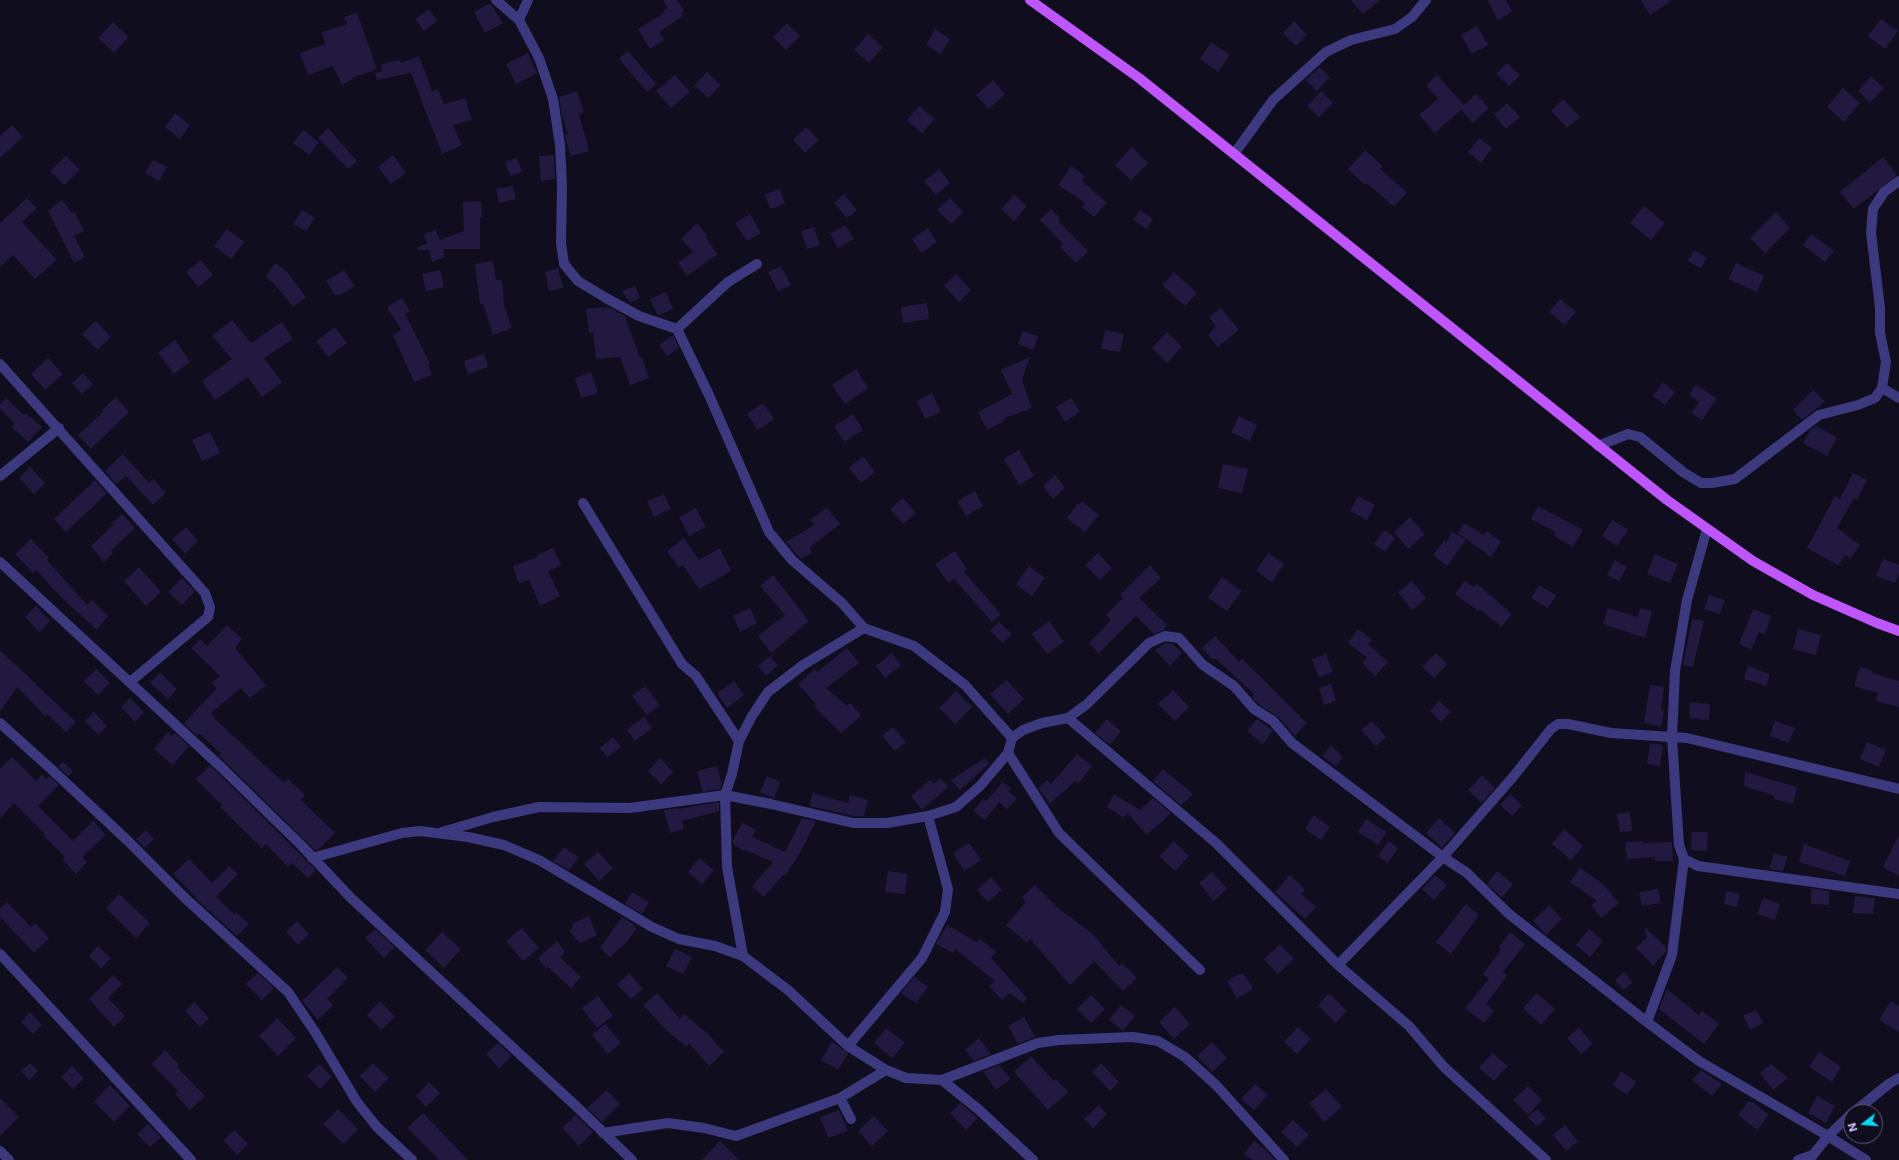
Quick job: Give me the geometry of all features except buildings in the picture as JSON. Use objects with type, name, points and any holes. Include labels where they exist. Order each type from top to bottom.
[{"type":"main road","points":[[1030,0],[1139,78],[1667,500],[1753,561],[1813,595],[1899,631]]},
{"type":"street","points":[[496,0],[518,20],[539,58],[553,99],[560,145],[562,186],[561,243],[564,264],[578,281],[606,298],[639,316],[677,329],[709,395],[769,532],[792,560],[842,603],[864,628],[914,646],[965,684],[1012,738]]},
{"type":"street","points":[[518,20],[528,0]]},
{"type":"street","points":[[1234,154],[1273,100],[1326,52],[1351,40],[1395,29],[1412,16],[1426,0]]},
{"type":"street","points":[[1598,446],[1628,434],[1640,437],[1683,472],[1701,483],[1712,483],[1735,479],[1819,415],[1858,405],[1875,398],[1882,388],[1886,362],[1880,333],[1877,281],[1871,233],[1874,209],[1884,192],[1899,181]]},
{"type":"street","points":[[677,329],[728,282],[757,264]]},
{"type":"street","points":[[0,364],[205,593],[210,607],[208,617],[130,682]]},
{"type":"street","points":[[1882,388],[1899,398]]},
{"type":"street","points":[[0,476],[58,428]]},
{"type":"street","points":[[583,503],[682,664],[696,676],[739,741]]},
{"type":"street","points":[[1647,1022],[1672,956],[1684,859],[1679,845],[1672,738],[1675,671],[1687,600],[1707,528]]},
{"type":"street","points":[[0,562],[221,767],[351,898],[632,1160]]},
{"type":"street","points":[[743,956],[727,867],[725,795],[732,774],[739,741],[752,716],[768,692],[803,665],[864,628]]},
{"type":"street","points":[[442,832],[493,817],[539,807],[630,808],[725,795],[854,823],[888,823],[928,816],[956,807],[980,786],[1008,753],[1012,738],[1023,730],[1042,723],[1068,718],[1087,704],[1150,643],[1165,636],[1179,638],[1203,665],[1234,686],[1254,709],[1273,722],[1292,743],[1443,857],[1467,873],[1509,914],[1647,1022],[1699,1061],[1828,1136],[1866,1160]]},
{"type":"street","points":[[1068,718],[1216,843],[1338,965],[1409,1026],[1444,1067],[1546,1160]]},
{"type":"street","points":[[0,723],[128,841],[185,898],[251,956],[288,992],[315,1032],[357,1102],[377,1127],[412,1160]]},
{"type":"street","points":[[1338,965],[1443,857],[1551,729],[1558,724],[1568,724],[1611,733],[1686,738],[1899,789]]},
{"type":"street","points":[[1008,753],[1059,833],[1200,970]]},
{"type":"street","points":[[848,1046],[922,958],[945,912],[948,888],[928,816]]},
{"type":"street","points":[[312,858],[402,833],[420,831],[442,832],[504,845],[539,860],[652,927],[679,939],[715,946],[743,956],[788,990],[848,1046],[886,1070],[906,1078],[942,1080],[1038,1043],[1059,1040],[1133,1037],[1158,1041],[1185,1057],[1216,1085],[1284,1160]]},
{"type":"street","points":[[1684,859],[1698,866],[1899,894]]},
{"type":"street","points":[[0,954],[191,1160]]},
{"type":"street","points":[[603,1133],[668,1123],[736,1136],[840,1098],[886,1070]]},
{"type":"street","points":[[1864,1104],[1890,1083],[1899,1078]]},
{"type":"street","points":[[942,1080],[978,1109],[1033,1160]]},
{"type":"street","points":[[840,1098],[851,1119]]},
{"type":"street","points":[[1798,1160],[1811,1157],[1828,1136],[1843,1122]]},
{"type":"street","points":[[0,1151],[9,1160]]}]
